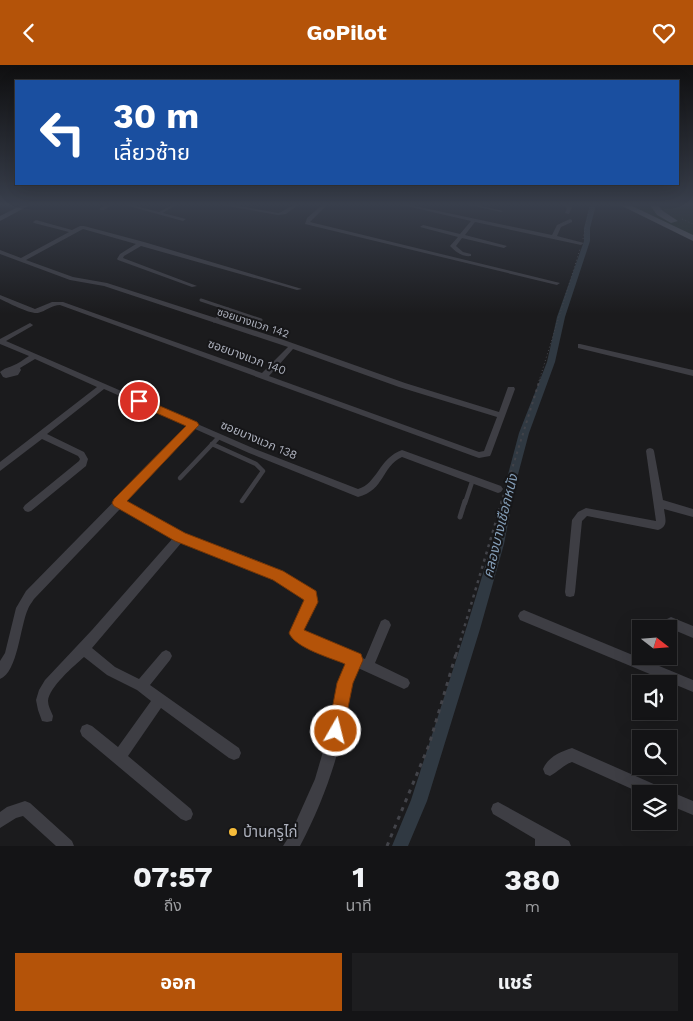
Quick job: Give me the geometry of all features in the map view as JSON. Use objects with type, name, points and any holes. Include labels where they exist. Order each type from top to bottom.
[{"type":"street","points":[[22,260],[53,241]]},
{"type":"street","points":[[137,241],[299,289]]},
{"type":"street","points":[[384,241],[557,283]]},
{"type":"street","points":[[457,241],[453,248],[469,255]]},
{"type":"street","points":[[486,241],[504,246]]},
{"type":"street","points":[[571,241],[577,243]]},
{"type":"street","points":[[142,243],[122,255],[120,259],[194,286]]},
{"type":"street","name":"ซอยบางแวก 142","points":[[0,251],[72,279],[105,284],[292,346],[393,382],[500,415]]},
{"type":"street","name":"ซอยบางแวก 140","points":[[0,297],[34,311],[39,311],[55,302],[61,303],[265,375],[479,455],[487,454],[500,415]]},
{"type":"street","points":[[0,341],[30,325]]},
{"type":"street","name":"ซอยบางแวก 138","points":[[0,341],[219,437],[358,493],[364,493],[372,487],[389,460],[394,455],[402,453],[498,489]]},
{"type":"street","points":[[265,375],[292,346]]},
{"type":"street","points":[[580,346],[693,373]]},
{"type":"street","points":[[15,368],[34,356]]},
{"type":"street","points":[[0,467],[103,386]]},
{"type":"street","points":[[500,415],[512,389]]},
{"type":"street","points":[[0,673],[10,655],[22,608],[30,595],[194,425]]},
{"type":"street","points":[[28,508],[83,463],[84,459],[82,454],[41,435]]},
{"type":"street","points":[[570,592],[577,520],[581,515],[586,512],[658,526],[662,524],[650,451]]},
{"type":"street","points":[[118,503],[180,537],[278,576],[306,591],[312,599],[296,633],[306,640],[404,683]]},
{"type":"street","points":[[659,503],[693,513]]},
{"type":"street","points":[[47,716],[42,707],[45,692],[56,675],[83,649],[180,537]]},
{"type":"street","points":[[524,616],[693,686]]},
{"type":"street","points":[[368,666],[386,625]]},
{"type":"street","points":[[678,626],[693,632]]},
{"type":"street","points":[[83,649],[112,671],[141,686],[234,753]]},
{"type":"street","points":[[141,686],[166,656]]},
{"type":"street","points":[[290,846],[295,840],[322,780],[336,731],[345,683],[355,660]]},
{"type":"street","points":[[119,757],[159,700]]},
{"type":"street","points":[[87,731],[186,814]]},
{"type":"street","points":[[550,769],[561,759],[572,755],[640,785]]},
{"type":"street","points":[[677,801],[693,808]]},
{"type":"street","points":[[0,821],[12,812],[25,808],[67,846]]},
{"type":"street","points":[[498,809],[543,841],[564,846]]},
{"type":"lane","points":[[201,300],[261,320]]},
{"type":"lane","points":[[214,321],[228,309]]},
{"type":"lane","points":[[180,478],[219,437]]},
{"type":"lane","points":[[212,444],[256,464],[263,471],[242,501]]},
{"type":"lane","points":[[460,517],[473,479]]},
{"type":"path","points":[[387,846],[429,745],[537,383],[583,241]]},
{"type":"waterway","name":"คลองบางเชือกหนัง","points":[[400,846],[419,801],[473,629],[498,544],[524,433],[551,362],[561,317],[587,241]]},
{"type":"place","name":"บ้านครูไก่","points":[[233,832]]},
{"type":"route","points":[[139,401],[194,425],[118,503],[180,537],[278,576],[306,591],[312,599],[298,625],[296,633],[306,640],[355,660],[345,683],[336,731]]}]
